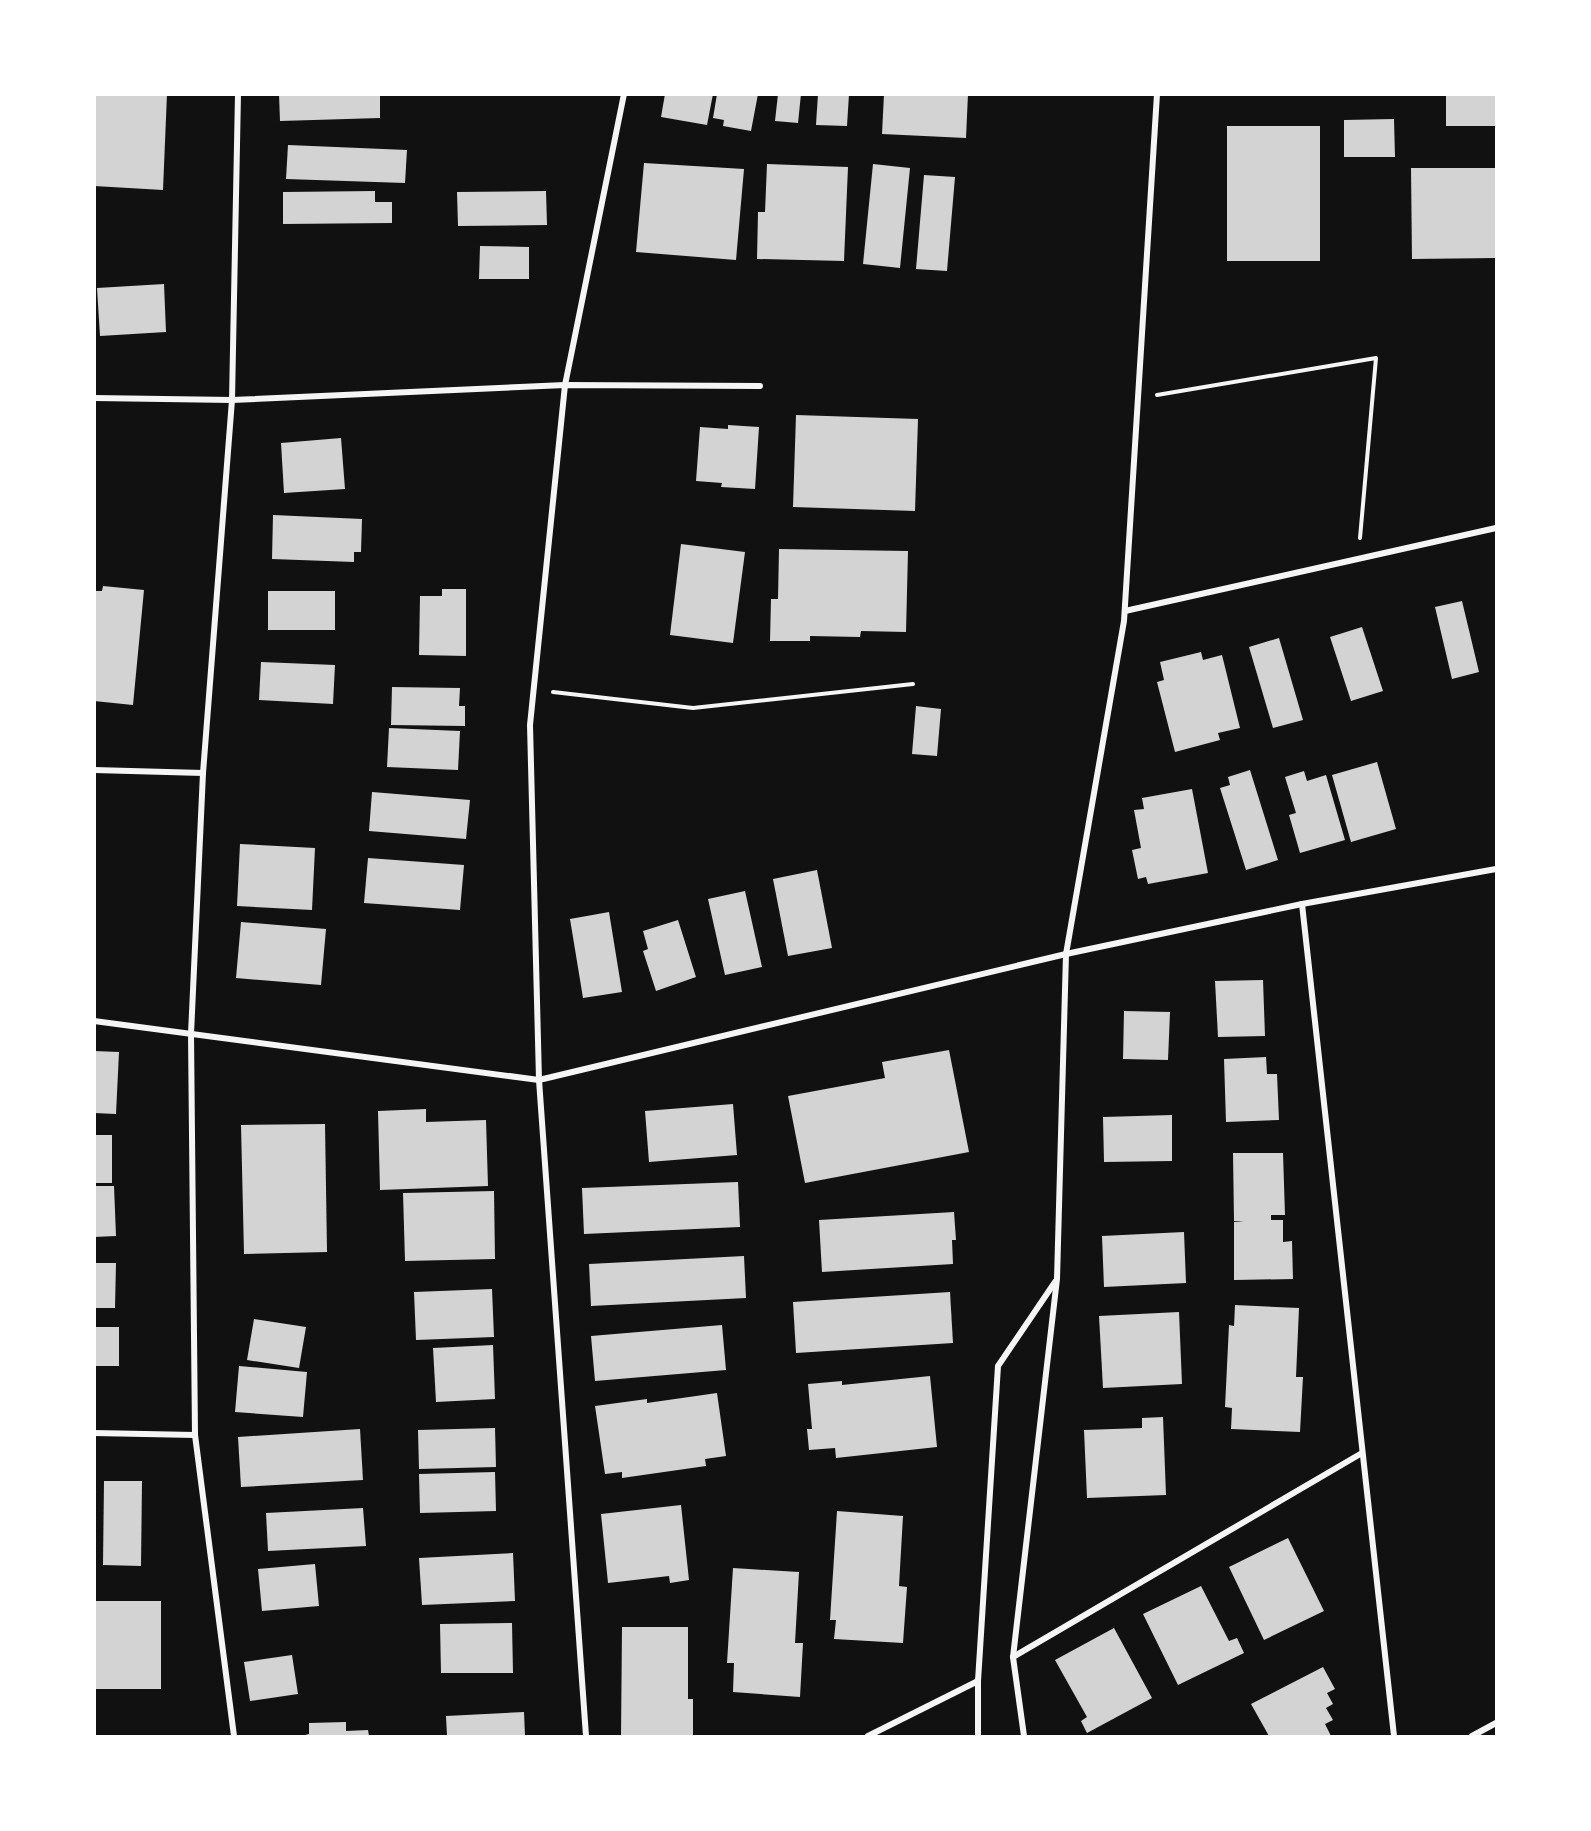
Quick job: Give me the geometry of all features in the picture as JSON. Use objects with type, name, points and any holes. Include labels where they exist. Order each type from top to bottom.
[{"type":"street","points":[[234,1737],[195,1436],[191,1034],[204,773],[232,400],[238,94]]},
{"type":"street","points":[[586,1737],[539,1080],[530,725],[565,385],[624,94]]},
{"type":"street","points":[[1024,1737],[1013,1657],[1058,1279],[1066,954],[1125,611],[1157,94]]},
{"type":"street","points":[[94,399],[232,400],[565,385],[760,386]]},
{"type":"street","points":[[1125,611],[1497,528]]},
{"type":"street","points":[[94,770],[204,773]]},
{"type":"street","points":[[94,1021],[539,1080],[1066,954],[1302,904],[1497,868]]},
{"type":"street","points":[[1302,904],[1394,1737]]},
{"type":"street","points":[[978,1737],[978,1681],[998,1366],[1058,1279]]},
{"type":"street","points":[[94,1433],[195,1436]]},
{"type":"street","points":[[1013,1657],[1362,1453]]},
{"type":"street","points":[[868,1737],[978,1681]]},
{"type":"street","points":[[1473,1737],[1497,1723]]},
{"type":"path","points":[[1139,398],[1376,358],[1358,559]]},
{"type":"path","points":[[533,690],[693,708],[913,684]]},
{"type":"building","points":[[94,94],[167,94],[163,190],[94,186]]},
{"type":"building","points":[[279,94],[380,94],[380,118],[280,121]]},
{"type":"building","points":[[665,94],[713,94],[707,125],[661,117]]},
{"type":"building","points":[[717,94],[758,94],[751,131],[723,126],[724,120],[713,118]]},
{"type":"building","points":[[778,94],[801,94],[798,123],[775,121]]},
{"type":"building","points":[[818,94],[849,94],[847,126],[816,125]]},
{"type":"building","points":[[884,94],[968,94],[966,138],[882,134]]},
{"type":"building","points":[[1446,94],[1496,94],[1496,126],[1446,126]]},
{"type":"building","points":[[1394,119],[1395,157],[1344,157],[1344,120]]},
{"type":"building","points":[[1227,126],[1320,126],[1320,261],[1227,261]]},
{"type":"building","points":[[288,145],[407,150],[405,183],[286,179]]},
{"type":"building","points":[[644,163],[744,169],[736,260],[636,252]]},
{"type":"building","points":[[767,164],[848,167],[844,261],[757,259],[758,212],[765,212]]},
{"type":"building","points":[[873,164],[910,168],[900,268],[863,264]]},
{"type":"building","points":[[1411,168],[1496,168],[1496,258],[1412,259]]},
{"type":"building","points":[[924,175],[955,177],[947,271],[916,269]]},
{"type":"building","points":[[375,191],[375,202],[392,202],[392,223],[283,224],[283,192]]},
{"type":"building","points":[[546,191],[547,225],[458,226],[457,192]]},
{"type":"building","points":[[480,246],[529,247],[529,279],[479,279]]},
{"type":"building","points":[[164,284],[166,332],[100,336],[97,288]]},
{"type":"building","points":[[796,415],[918,419],[915,511],[793,507]]},
{"type":"building","points":[[728,425],[759,427],[755,489],[721,487],[722,483],[696,481],[700,427],[728,429]]},
{"type":"building","points":[[341,438],[345,489],[284,493],[281,443]]},
{"type":"building","points":[[273,515],[362,519],[361,552],[354,552],[354,562],[272,559]]},
{"type":"building","points":[[681,544],[745,552],[733,643],[670,635]]},
{"type":"building","points":[[779,549],[908,551],[906,632],[861,631],[860,637],[810,636],[810,641],[770,641],[771,599],[778,599]]},
{"type":"building","points":[[103,586],[144,590],[133,705],[94,701],[94,591],[102,591]]},
{"type":"building","points":[[442,589],[466,589],[466,656],[419,655],[420,596],[442,596]]},
{"type":"building","points":[[268,591],[335,591],[335,630],[268,630]]},
{"type":"building","points":[[1462,601],[1479,672],[1452,679],[1435,607]]},
{"type":"building","points":[[1362,627],[1383,691],[1351,701],[1330,637]]},
{"type":"building","points":[[1279,638],[1303,720],[1273,728],[1249,647]]},
{"type":"building","points":[[1201,652],[1203,660],[1222,655],[1240,728],[1218,733],[1220,740],[1175,752],[1157,682],[1164,680],[1160,662]]},
{"type":"building","points":[[261,662],[335,665],[333,704],[259,700]]},
{"type":"building","points":[[392,687],[460,688],[459,706],[465,706],[465,726],[391,725]]},
{"type":"building","points":[[916,706],[941,709],[937,756],[912,754]]},
{"type":"building","points":[[389,728],[460,731],[458,770],[387,767]]},
{"type":"building","points":[[1377,762],[1396,829],[1351,842],[1332,775]]},
{"type":"building","points":[[1250,770],[1278,860],[1246,870],[1220,788],[1230,785],[1228,777]]},
{"type":"building","points":[[1304,771],[1307,781],[1326,775],[1345,840],[1300,853],[1289,815],[1296,813],[1285,777]]},
{"type":"building","points":[[1192,789],[1208,873],[1148,884],[1146,877],[1138,879],[1132,850],[1141,848],[1134,810],[1144,809],[1142,798]]},
{"type":"building","points":[[372,792],[470,800],[466,839],[369,831]]},
{"type":"building","points":[[240,844],[315,848],[312,910],[237,906]]},
{"type":"building","points":[[368,858],[464,865],[460,910],[364,903]]},
{"type":"building","points":[[817,870],[832,948],[788,956],[773,879]]},
{"type":"building","points":[[745,891],[762,967],[725,975],[708,899]]},
{"type":"building","points":[[609,912],[622,992],[583,998],[570,919]]},
{"type":"building","points":[[678,920],[696,977],[656,991],[643,951],[648,949],[643,931]]},
{"type":"building","points":[[241,922],[326,929],[321,985],[236,978]]},
{"type":"building","points":[[1263,980],[1265,1036],[1218,1037],[1215,981]]},
{"type":"building","points":[[1124,1011],[1170,1012],[1168,1060],[1123,1059]]},
{"type":"building","points":[[949,1050],[969,1152],[805,1183],[788,1096],[885,1078],[882,1062]]},
{"type":"building","points":[[94,1051],[119,1052],[116,1114],[94,1113]]},
{"type":"building","points":[[1266,1057],[1267,1074],[1277,1074],[1279,1120],[1226,1122],[1224,1059]]},
{"type":"building","points":[[733,1104],[737,1155],[649,1162],[645,1111]]},
{"type":"building","points":[[426,1109],[426,1122],[486,1120],[488,1186],[380,1190],[378,1111]]},
{"type":"building","points":[[1172,1115],[1172,1161],[1104,1162],[1103,1117]]},
{"type":"building","points":[[325,1124],[327,1252],[244,1254],[241,1125]]},
{"type":"building","points":[[94,1135],[112,1135],[112,1183],[94,1183]]},
{"type":"building","points":[[1233,1153],[1283,1153],[1285,1215],[1271,1215],[1271,1220],[1283,1220],[1283,1242],[1292,1241],[1293,1279],[1234,1280],[1234,1222],[1244,1221],[1234,1221]]},
{"type":"building","points":[[738,1182],[740,1227],[584,1234],[582,1188]]},
{"type":"building","points":[[94,1186],[114,1186],[116,1236],[94,1237]]},
{"type":"building","points":[[494,1191],[495,1259],[405,1261],[403,1193]]},
{"type":"building","points":[[954,1212],[956,1240],[952,1240],[953,1264],[822,1272],[819,1220]]},
{"type":"building","points":[[1184,1232],[1186,1283],[1104,1287],[1102,1236]]},
{"type":"building","points":[[744,1256],[746,1298],[591,1306],[589,1264]]},
{"type":"building","points":[[94,1263],[116,1263],[115,1308],[94,1308]]},
{"type":"building","points":[[492,1289],[494,1337],[416,1340],[414,1292]]},
{"type":"building","points":[[950,1292],[953,1343],[796,1353],[793,1302]]},
{"type":"building","points":[[1235,1305],[1299,1308],[1296,1377],[1303,1377],[1300,1432],[1231,1429],[1232,1408],[1225,1407],[1229,1325],[1234,1326]]},
{"type":"building","points":[[1179,1312],[1182,1384],[1103,1388],[1099,1316]]},
{"type":"building","points":[[254,1319],[306,1327],[299,1368],[247,1360]]},
{"type":"building","points":[[722,1325],[726,1370],[595,1381],[591,1336]]},
{"type":"building","points":[[94,1327],[119,1327],[119,1366],[94,1366]]},
{"type":"building","points":[[493,1345],[495,1399],[436,1402],[433,1348]]},
{"type":"building","points":[[239,1366],[307,1372],[303,1417],[235,1412]]},
{"type":"building","points":[[930,1376],[937,1447],[836,1458],[835,1448],[809,1450],[807,1429],[812,1429],[808,1384],[842,1381],[842,1385]]},
{"type":"building","points":[[717,1393],[726,1456],[705,1459],[706,1466],[622,1478],[622,1472],[605,1474],[595,1406],[647,1399],[647,1403]]},
{"type":"building","points":[[1163,1417],[1166,1495],[1087,1498],[1084,1430],[1142,1428],[1142,1418]]},
{"type":"building","points":[[495,1428],[496,1467],[419,1469],[418,1430]]},
{"type":"building","points":[[360,1429],[363,1480],[241,1487],[238,1437]]},
{"type":"building","points":[[495,1472],[496,1511],[420,1513],[419,1474]]},
{"type":"building","points":[[104,1481],[142,1481],[141,1566],[103,1565]]},
{"type":"building","points":[[681,1505],[689,1580],[670,1583],[669,1576],[608,1583],[601,1514]]},
{"type":"building","points":[[363,1508],[366,1546],[268,1551],[266,1513]]},
{"type":"building","points":[[837,1511],[903,1516],[899,1586],[907,1587],[903,1643],[834,1639],[836,1620],[830,1620]]},
{"type":"building","points":[[1288,1538],[1324,1611],[1264,1640],[1229,1567]]},
{"type":"building","points":[[513,1553],[515,1601],[422,1605],[419,1558]]},
{"type":"building","points":[[315,1564],[319,1606],[262,1611],[258,1569]]},
{"type":"building","points":[[733,1568],[799,1572],[795,1643],[803,1643],[800,1697],[733,1692],[734,1663],[727,1663]]},
{"type":"building","points":[[1201,1586],[1229,1641],[1237,1638],[1244,1653],[1178,1685],[1143,1614]]},
{"type":"building","points":[[94,1601],[161,1601],[161,1689],[94,1689]]},
{"type":"building","points":[[512,1623],[513,1673],[441,1673],[440,1624]]},
{"type":"building","points":[[622,1627],[688,1627],[688,1699],[693,1699],[693,1736],[621,1736]]},
{"type":"building","points":[[1114,1628],[1152,1698],[1087,1733],[1081,1721],[1087,1717],[1055,1660]]},
{"type":"building","points":[[292,1655],[298,1694],[250,1701],[244,1662]]},
{"type":"building","points":[[1323,1667],[1335,1689],[1327,1693],[1333,1704],[1326,1708],[1333,1720],[1325,1724],[1331,1736],[1269,1736],[1251,1704]]},
{"type":"building","points":[[524,1712],[525,1736],[447,1736],[446,1716]]},
{"type":"building","points":[[346,1722],[346,1731],[368,1730],[369,1736],[305,1736],[309,1734],[309,1723]]}]
